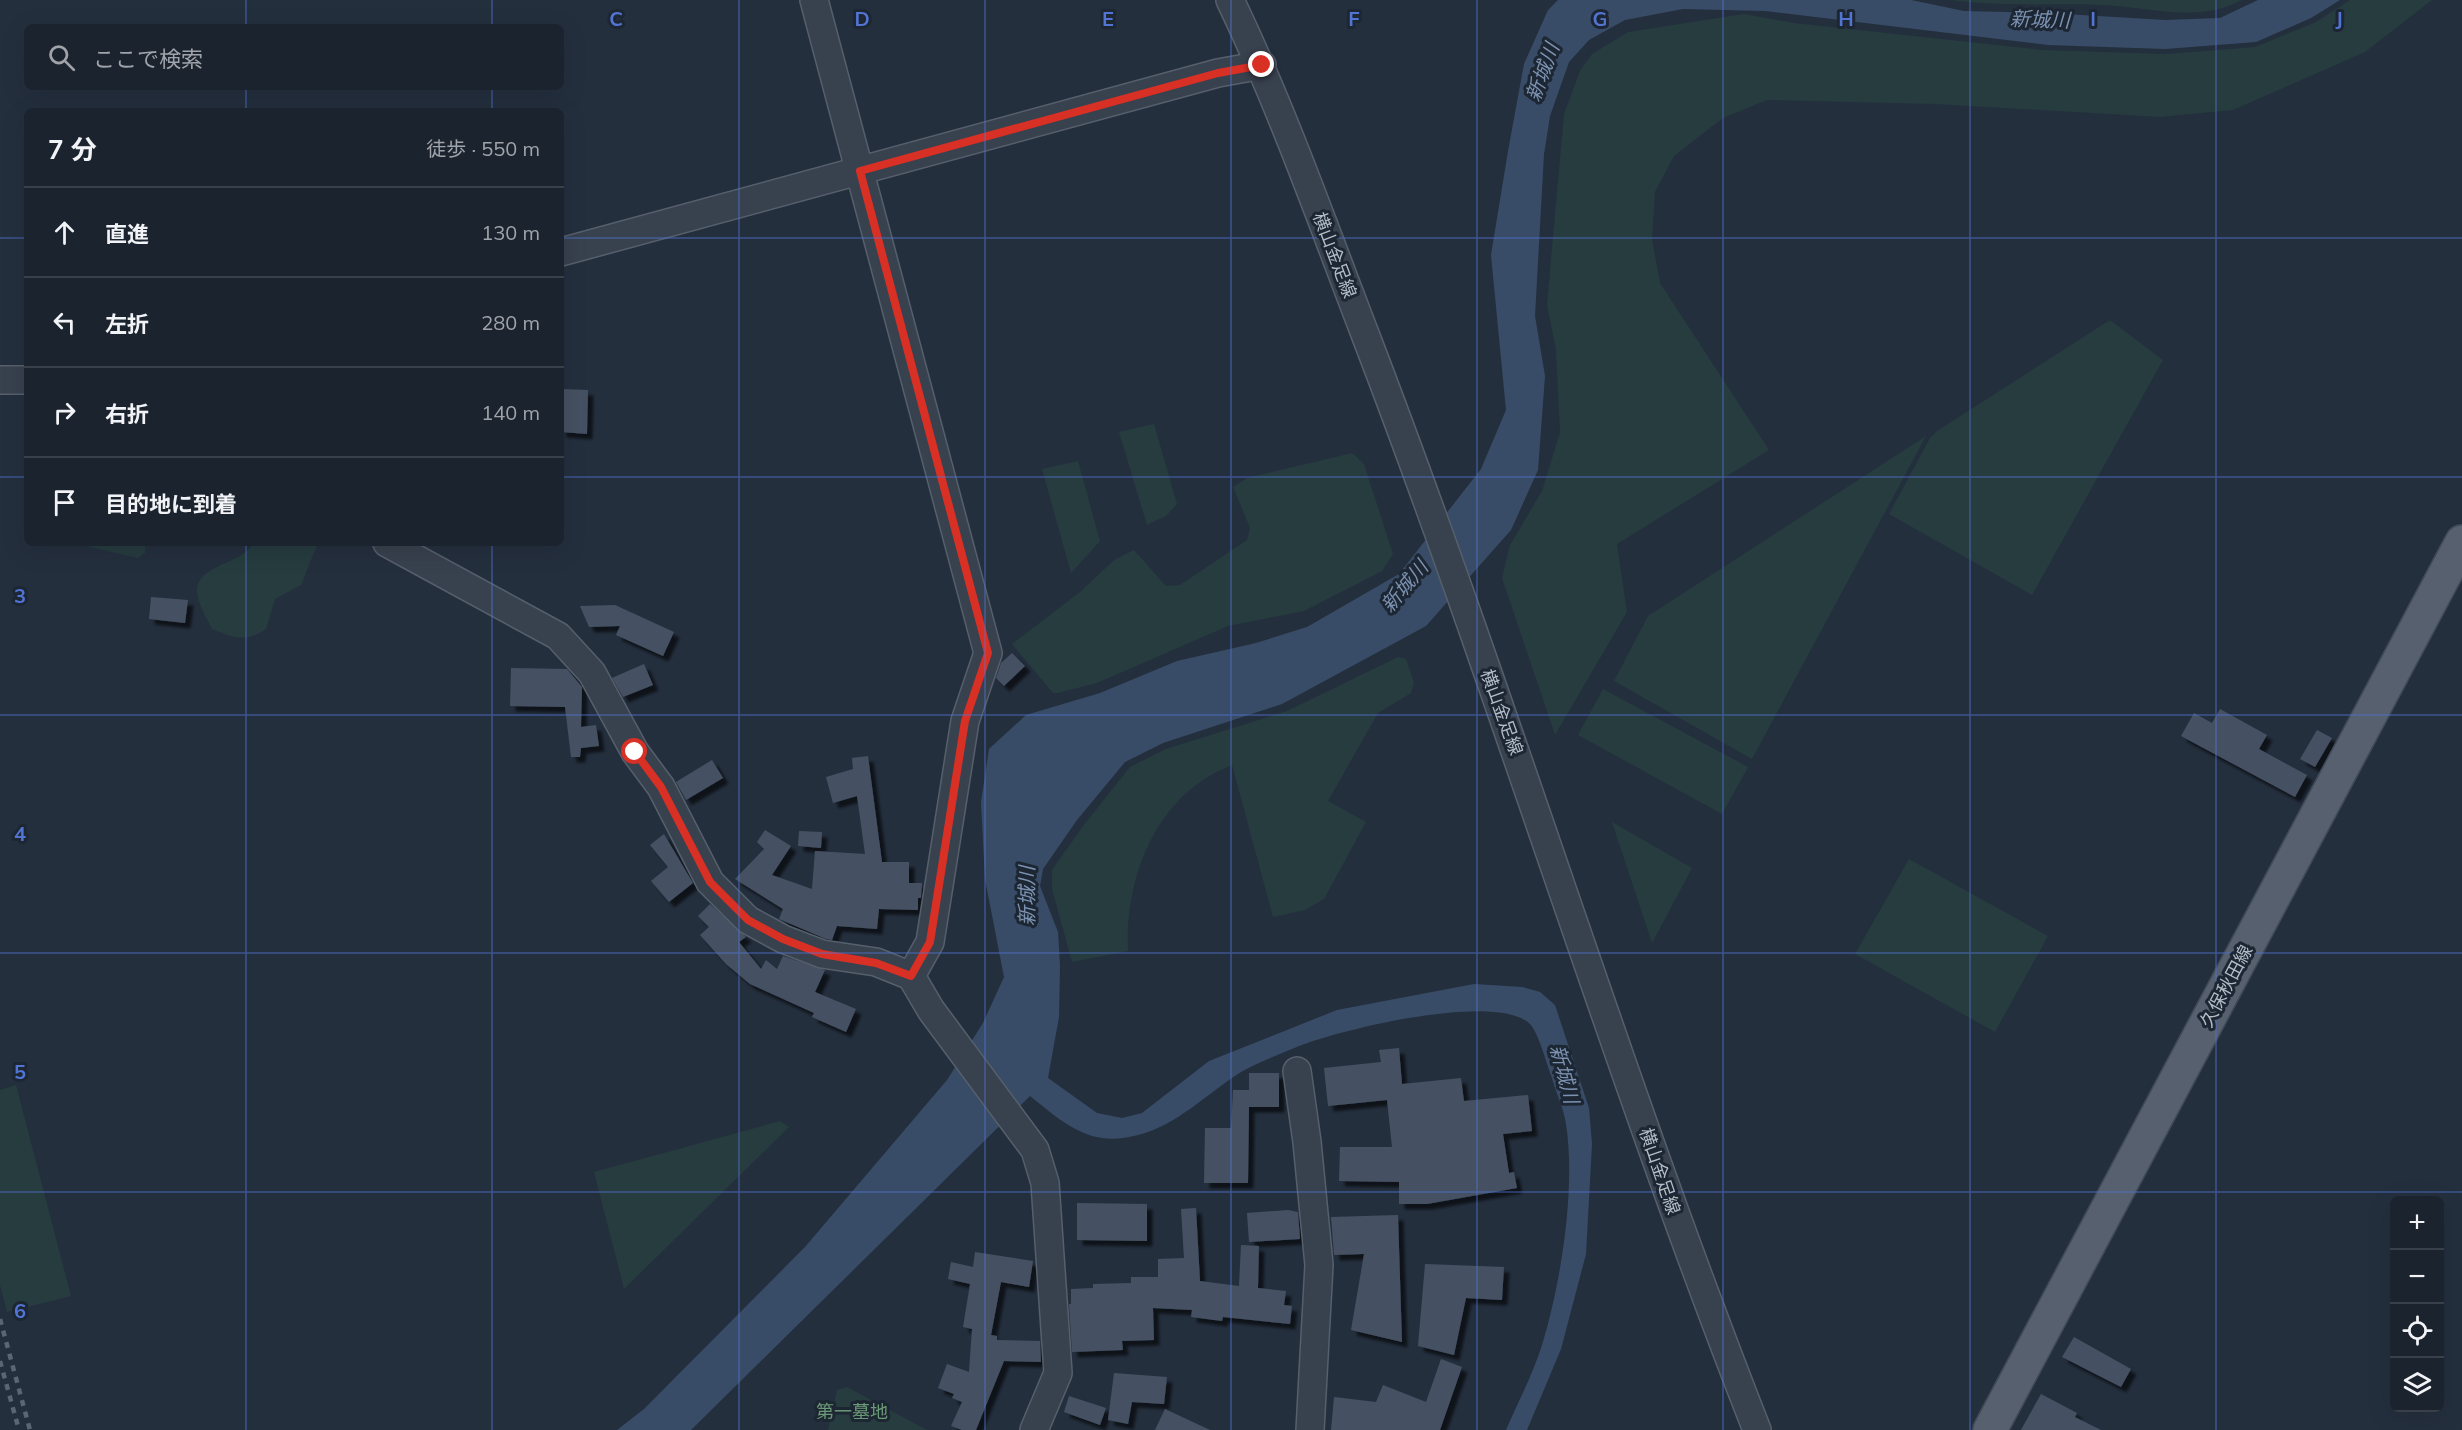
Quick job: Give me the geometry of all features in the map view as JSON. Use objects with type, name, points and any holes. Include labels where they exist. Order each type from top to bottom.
[{"type":"main road","name":"久保秋田線","points":[[1990,1430],[2462,542]]},
{"type":"street","points":[[814,0],[988,653],[965,721],[930,942],[911,976]]},
{"type":"street","name":"横山金足線","points":[[1230,0],[1262,65],[1402,431],[1685,1244],[1757,1430]]},
{"type":"street","points":[[564,251],[1218,73],[1262,65]]},
{"type":"street","points":[[0,380],[24,380]]},
{"type":"street","points":[[393,546],[558,636],[592,673],[635,752],[661,787],[710,882],[748,920],[783,939],[822,954],[876,963],[911,976],[931,1010],[1035,1150],[1045,1184],[1058,1373],[1034,1430]]},
{"type":"street","points":[[1297,1071],[1307,1142],[1319,1265],[1310,1430]]},
{"type":"green space","points":[[1951,0],[2242,0],[2225,7],[2191,13],[2103,5],[2008,4]]},
{"type":"green space","points":[[2350,0],[2432,0],[2365,52],[2233,110],[2160,117],[1935,104],[1767,100],[1723,118],[1674,156],[1655,192],[1652,239],[1660,283],[1769,450],[1617,544],[1627,612],[1555,735],[1502,578],[1510,545],[1542,491],[1560,432],[1556,350],[1547,304],[1564,114],[1580,71],[1592,54],[1628,32],[1744,14],[1794,23],[2044,50],[2166,54],[2255,47],[2316,22]]},
{"type":"green space","points":[[2110,320],[2163,360],[2032,595],[1889,514],[1930,438],[1937,431]]},
{"type":"green space","points":[[1154,424],[1177,504],[1166,516],[1147,525],[1119,432]]},
{"type":"green space","points":[[1926,436],[1752,759],[1614,681],[1648,616]]},
{"type":"green space","points":[[1352,453],[1364,464],[1393,554],[1382,571],[1304,611],[1228,626],[1097,683],[1058,693],[1053,693],[1012,644],[1080,592],[1114,560],[1134,550],[1166,586],[1180,585],[1247,540],[1250,528],[1233,487],[1247,478]]},
{"type":"green space","points":[[1078,461],[1100,541],[1071,573],[1042,469]]},
{"type":"green space","points":[[85,546],[145,546],[145,553],[138,558]]},
{"type":"green space","points":[[251,546],[317,546],[301,585],[275,599],[266,629],[252,636],[239,638],[212,629],[199,602],[197,587],[201,578],[209,572],[247,551]]},
{"type":"green space","points":[[1398,657],[1406,659],[1414,683],[1411,693],[1378,713],[1328,801],[1366,822],[1324,899],[1305,910],[1273,917],[1232,765],[1206,778],[1184,796],[1165,817],[1151,840],[1132,894],[1128,951],[1072,962],[1052,889],[1052,870],[1083,826],[1130,767],[1166,749],[1287,711]]},
{"type":"green space","points":[[1603,689],[1748,767],[1722,814],[1578,735]]},
{"type":"green space","points":[[1612,822],[1692,868],[1652,943]]},
{"type":"green space","points":[[1909,859],[2048,936],[1995,1032],[1855,954]]},
{"type":"green space","points":[[16,1085],[71,1296],[7,1312],[0,1285],[0,1090]]},
{"type":"green space","points":[[780,1121],[789,1127],[624,1289],[594,1172]]},
{"type":"green space","name":"第一墓地","points":[[847,1387],[927,1430],[828,1430],[837,1390]]},
{"type":"water","name":"新城川","points":[[1558,0],[1911,0],[1964,11],[2165,20],[2220,18],[2258,0],[2340,0],[2311,18],[2256,42],[2165,49],[2048,45],[1766,11],[1683,9],[1625,20],[1589,40],[1569,62],[1550,116],[1544,154],[1535,316],[1545,376],[1538,470],[1511,530],[1426,626],[1282,704],[1163,743],[1125,762],[1077,820],[1043,869],[1040,886],[1058,932],[1060,966],[1059,1017],[1048,1078],[1097,1113],[1122,1118],[1142,1113],[1209,1061],[1337,1010],[1474,984],[1522,987],[1540,992],[1555,1005],[1589,1108],[1592,1144],[1586,1254],[1561,1349],[1527,1430],[1506,1430],[1530,1377],[1549,1320],[1565,1235],[1569,1149],[1564,1113],[1537,1035],[1530,1024],[1512,1015],[1485,1011],[1453,1012],[1381,1023],[1299,1046],[1241,1072],[1166,1124],[1138,1135],[1121,1138],[1092,1136],[1067,1124],[1030,1096],[691,1430],[617,1430],[644,1409],[805,1247],[947,1080],[983,1023],[1004,977],[985,879],[981,802],[989,749],[1026,715],[1100,693],[1177,661],[1256,643],[1307,627],[1399,574],[1481,469],[1506,410],[1491,255],[1508,151],[1524,64],[1548,10]]},
{"type":"building","points":[[564,389],[588,390],[587,434],[564,432]]},
{"type":"building","points":[[151,597],[188,600],[185,623],[149,619]]},
{"type":"building","points":[[615,605],[674,632],[663,656],[616,635],[620,626],[589,627],[580,606]]},
{"type":"building","points":[[1012,653],[1025,666],[1004,686],[996,678],[1001,663]]},
{"type":"building","points":[[644,664],[653,685],[623,697],[612,678]]},
{"type":"building","points":[[511,668],[567,669],[582,687],[581,727],[596,725],[599,746],[581,748],[580,757],[571,757],[565,707],[510,706]]},
{"type":"building","points":[[2220,709],[2267,735],[2259,749],[2307,775],[2295,797],[2181,736],[2194,713],[2212,723]]},
{"type":"building","points":[[2317,730],[2332,738],[2315,767],[2300,759]]},
{"type":"building","points":[[868,756],[882,862],[909,862],[909,883],[922,883],[921,898],[918,898],[918,910],[879,909],[877,929],[837,926],[832,940],[826,939],[779,919],[783,909],[735,879],[764,849],[757,842],[765,830],[791,846],[772,875],[812,889],[815,851],[865,854],[857,796],[833,803],[826,777],[853,769],[852,758]]},
{"type":"building","points":[[712,760],[723,778],[686,800],[676,782]]},
{"type":"building","points":[[799,831],[822,832],[821,848],[798,846]]},
{"type":"building","points":[[664,834],[693,883],[669,902],[651,881],[668,867],[650,845]]},
{"type":"building","points":[[710,904],[746,937],[739,942],[761,969],[766,960],[777,969],[783,956],[825,970],[815,992],[856,1009],[846,1032],[812,1017],[814,1013],[750,984],[726,964],[700,935],[709,927],[698,916]]},
{"type":"building","points":[[1399,1048],[1402,1084],[1461,1078],[1464,1101],[1528,1095],[1532,1131],[1503,1134],[1509,1173],[1514,1172],[1517,1188],[1427,1204],[1399,1204],[1399,1182],[1339,1181],[1340,1147],[1392,1147],[1387,1100],[1328,1106],[1324,1068],[1381,1062],[1379,1050]]},
{"type":"building","points":[[1249,1073],[1279,1073],[1279,1107],[1249,1107],[1248,1183],[1204,1183],[1205,1128],[1231,1128],[1233,1090],[1249,1090]]},
{"type":"building","points":[[1077,1203],[1147,1204],[1147,1241],[1077,1240]]},
{"type":"building","points":[[1196,1208],[1200,1281],[1239,1286],[1241,1245],[1259,1246],[1258,1288],[1286,1291],[1284,1305],[1292,1306],[1290,1324],[1223,1317],[1222,1321],[1191,1317],[1192,1310],[1153,1308],[1154,1340],[1122,1341],[1123,1350],[1072,1352],[1069,1304],[1071,1304],[1071,1289],[1093,1288],[1093,1284],[1131,1283],[1131,1277],[1158,1277],[1158,1259],[1184,1258],[1181,1209]]},
{"type":"building","points":[[1288,1210],[1298,1212],[1300,1239],[1249,1242],[1247,1213]]},
{"type":"building","points":[[1398,1215],[1402,1342],[1351,1330],[1364,1254],[1334,1255],[1331,1217]]},
{"type":"building","points":[[975,1252],[1033,1261],[1029,1287],[1001,1282],[991,1335],[997,1336],[997,1340],[1040,1341],[1041,1362],[1004,1361],[976,1430],[962,1430],[951,1426],[962,1402],[952,1398],[954,1394],[938,1388],[947,1364],[969,1372],[972,1329],[963,1327],[970,1284],[948,1279],[951,1262],[973,1267]]},
{"type":"building","points":[[1425,1264],[1504,1267],[1502,1300],[1466,1298],[1454,1355],[1418,1346]]},
{"type":"building","points":[[2074,1337],[2131,1369],[2121,1387],[2062,1357]]},
{"type":"building","points":[[1441,1359],[1462,1367],[1440,1430],[1331,1430],[1334,1397],[1376,1402],[1383,1385],[1426,1402]]},
{"type":"building","points":[[1114,1373],[1167,1377],[1164,1404],[1132,1402],[1128,1424],[1108,1420]]},
{"type":"building","points":[[2041,1394],[2077,1413],[2075,1417],[2101,1430],[2021,1430]]},
{"type":"building","points":[[1069,1396],[1106,1408],[1100,1425],[1064,1412]]},
{"type":"building","points":[[1165,1409],[1210,1430],[1155,1430]]},
{"type":"railway","points":[[0,1319],[30,1430]]},
{"type":"railway","points":[[0,1361],[19,1430]]},
{"type":"route","points":[[635,752],[661,787],[710,882],[748,920],[783,939],[822,954],[876,963],[911,976],[930,942],[965,721],[988,653],[860,171],[1218,73],[1262,65]]}]
